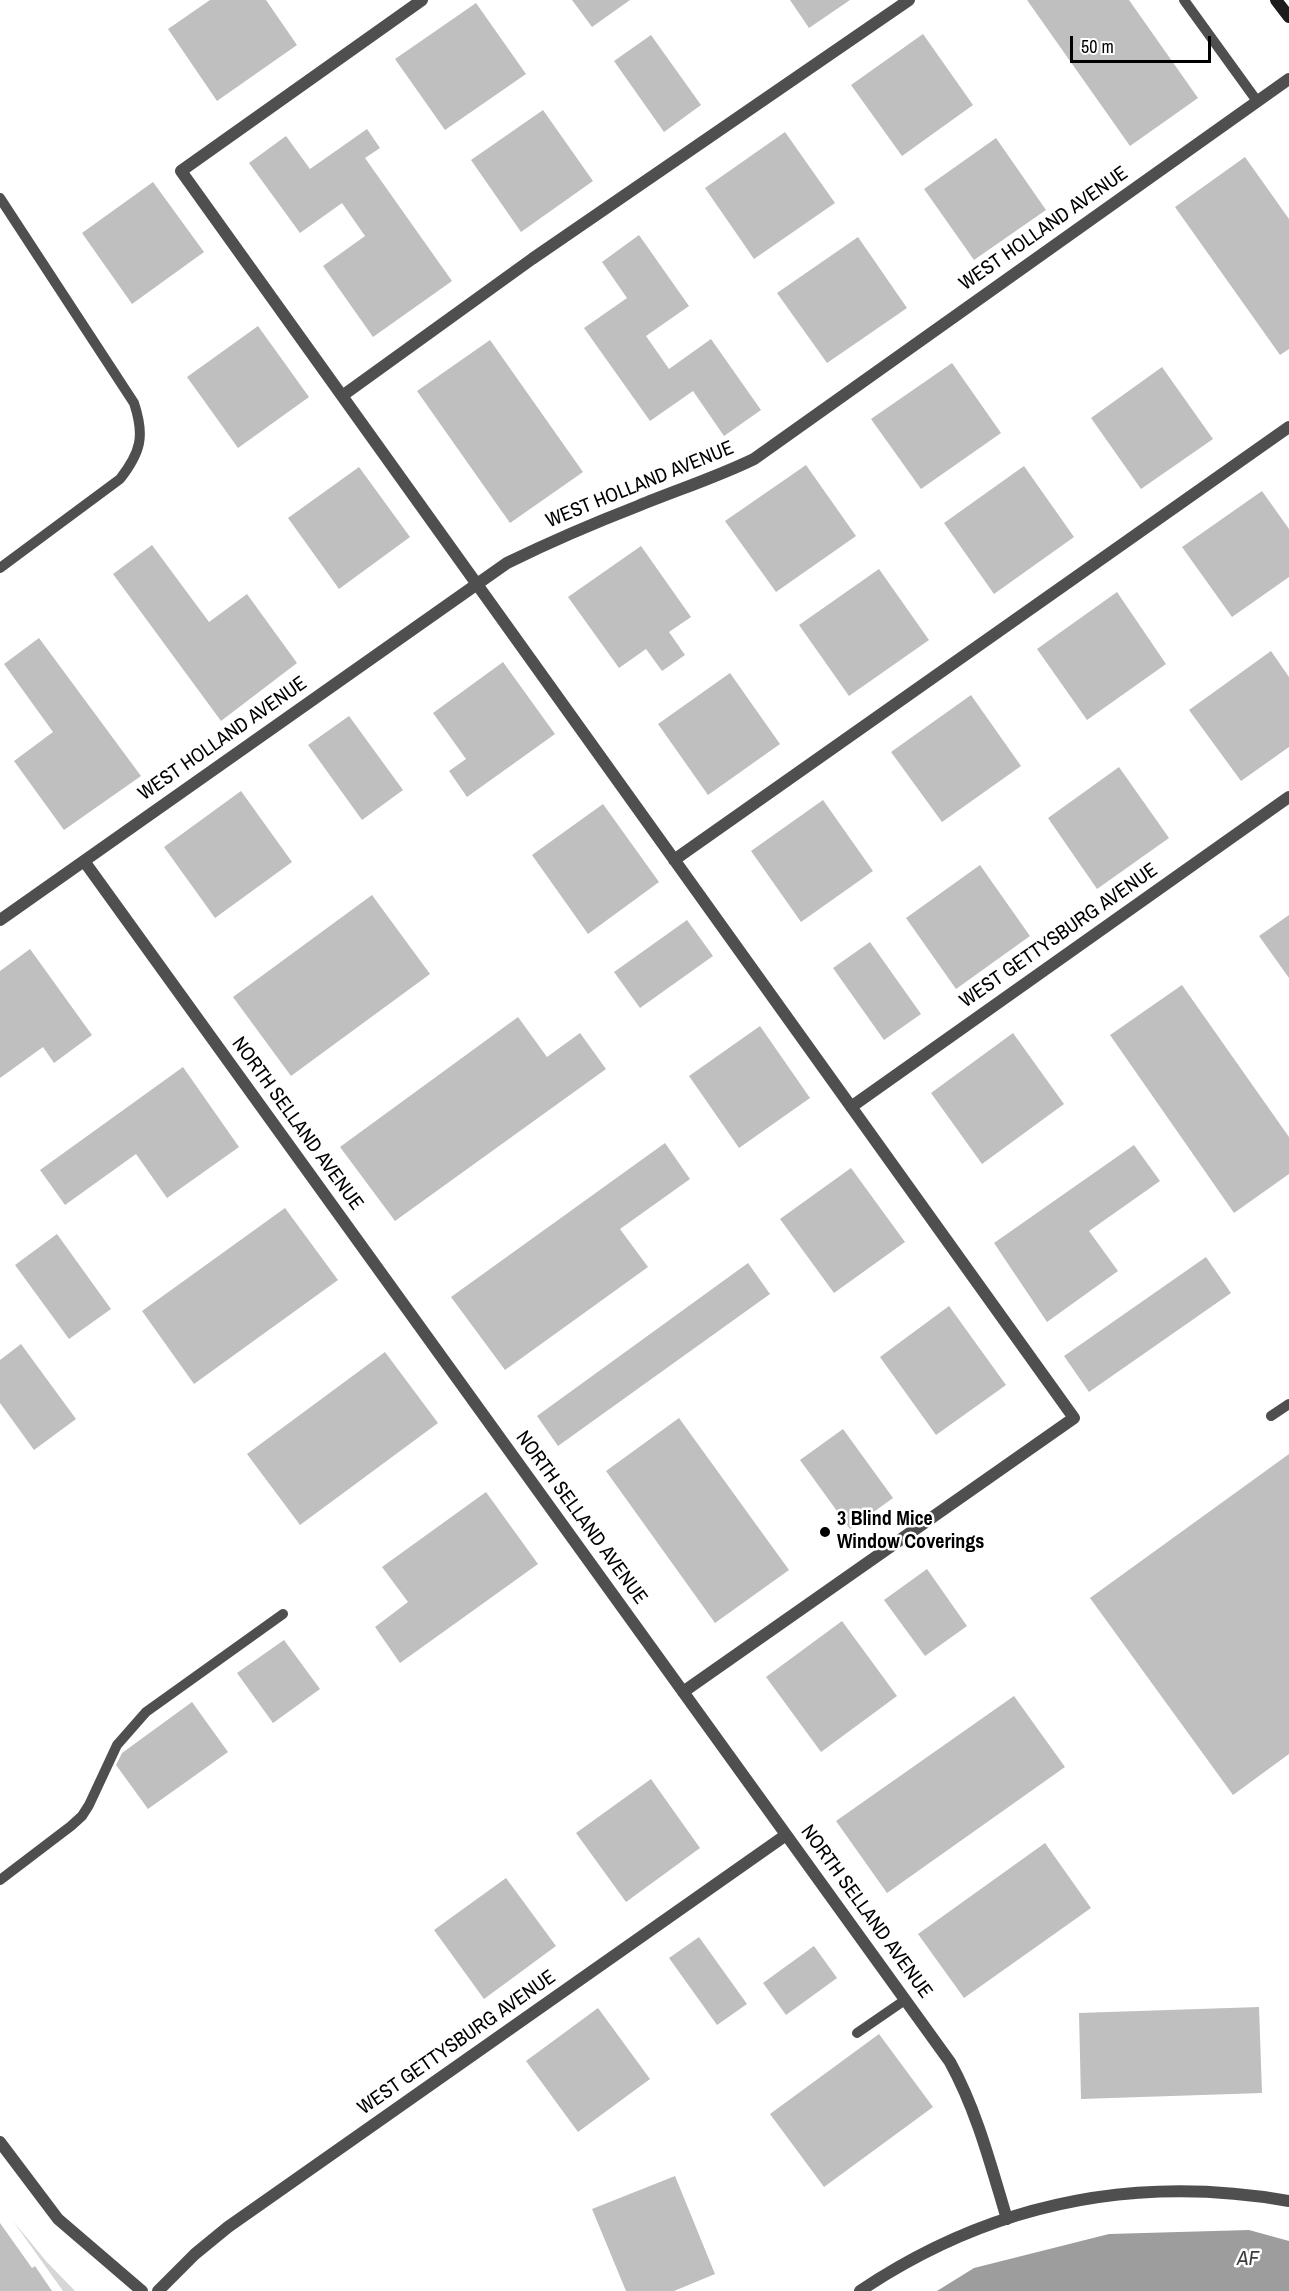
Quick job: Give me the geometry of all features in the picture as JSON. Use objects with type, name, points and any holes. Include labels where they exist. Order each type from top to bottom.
[{"type":"main road","points":[[1276,0],[1289,18]]},
{"type":"street","points":[[422,0],[181,171],[1074,1418],[683,1692]]},
{"type":"street","points":[[342,396],[532,259],[909,0]]},
{"type":"street","name":"WEST HOLLAND AVENUE","points":[[0,920],[507,563],[539,547],[637,506],[723,474],[754,459],[1289,79]]},
{"type":"street","points":[[674,860],[1289,427]]},
{"type":"street","name":"WEST GETTYSBURG AVENUE","points":[[851,1107],[1289,797]]},
{"type":"street","name":"NORTH SELLAND AVENUE","points":[[84,861],[950,2062],[963,2086],[976,2120],[1007,2219]]},
{"type":"street","name":"WEST GETTYSBURG AVENUE","points":[[158,2291],[195,2254],[228,2228],[786,1835]]},
{"type":"street","points":[[0,2142],[58,2219],[142,2291]]},
{"type":"street","points":[[860,2291],[915,2257],[961,2235],[1062,2203],[1122,2193],[1167,2190],[1254,2195],[1289,2201]]},
{"type":"lane","points":[[1184,0],[1257,101]]},
{"type":"lane","points":[[0,198],[134,403],[140,421],[140,437],[134,461],[120,479],[0,568]]},
{"type":"lane","points":[[1271,1416],[1289,1404]]},
{"type":"lane","points":[[0,1880],[82,1815],[117,1745],[146,1712],[283,1614]]},
{"type":"lane","points":[[857,2033],[905,2000]]},
{"type":"shaded area","points":[[13,2221],[46,2261],[75,2291],[63,2291]]},
{"type":"water","name":"AF","points":[[1249,2230],[1289,2241],[1289,2291],[937,2291],[974,2268],[1109,2234]]},
{"type":"building","points":[[210,0],[266,0],[297,45],[217,101],[168,29]]},
{"type":"building","points":[[572,0],[630,0],[592,27]]},
{"type":"building","points":[[790,0],[850,0],[809,28]]},
{"type":"building","points":[[1027,0],[1129,0],[1198,98],[1130,146]]},
{"type":"building","points":[[476,3],[526,74],[445,130],[395,59]]},
{"type":"building","points":[[923,34],[973,105],[902,156],[851,85]]},
{"type":"building","points":[[651,35],[701,105],[664,132],[614,61]]},
{"type":"building","points":[[543,110],[593,181],[521,232],[471,160]]},
{"type":"building","points":[[367,129],[380,148],[365,158],[452,281],[373,337],[323,266],[365,236],[342,203],[300,233],[249,163],[286,136],[310,169]]},
{"type":"building","points":[[785,132],[835,203],[754,259],[705,188]]},
{"type":"building","points":[[996,138],[1046,210],[974,260],[924,189]]},
{"type":"building","points":[[1245,157],[1289,219],[1289,349],[1280,355],[1175,207]]},
{"type":"building","points":[[153,182],[204,252],[132,304],[82,233]]},
{"type":"building","points":[[639,235],[689,306],[646,336],[669,369],[711,339],[761,410],[724,436],[693,391],[650,421],[584,328],[627,298],[602,262]]},
{"type":"building","points":[[858,237],[907,308],[827,363],[777,293]]},
{"type":"building","points":[[258,326],[309,397],[238,448],[187,377]]},
{"type":"building","points":[[490,340],[583,472],[510,523],[417,391]]},
{"type":"building","points":[[952,363],[1001,433],[921,489],[871,419]]},
{"type":"building","points":[[1162,367],[1213,439],[1141,489],[1091,418]]},
{"type":"building","points":[[806,465],[856,536],[776,592],[725,521]]},
{"type":"building","points":[[1024,466],[1074,537],[994,594],[944,523]]},
{"type":"building","points":[[359,467],[410,537],[339,589],[288,518]]},
{"type":"building","points":[[1262,491],[1289,529],[1289,577],[1232,617],[1182,547]]},
{"type":"building","points":[[152,545],[209,622],[247,594],[297,663],[221,721],[113,574]]},
{"type":"building","points":[[641,546],[691,617],[669,632],[685,655],[662,671],[646,649],[619,668],[568,597]]},
{"type":"building","points":[[879,569],[929,640],[849,696],[799,625]]},
{"type":"building","points":[[1117,592],[1166,664],[1087,720],[1037,649]]},
{"type":"building","points":[[39,638],[141,776],[64,830],[14,761],[53,732],[4,664]]},
{"type":"building","points":[[1271,651],[1289,677],[1289,747],[1241,781],[1189,710]]},
{"type":"building","points":[[503,662],[555,734],[467,797],[449,771],[466,759],[433,713]]},
{"type":"building","points":[[730,673],[780,744],[708,795],[658,724]]},
{"type":"building","points":[[971,695],[1021,766],[942,822],[891,752]]},
{"type":"building","points":[[349,716],[403,790],[362,820],[308,745]]},
{"type":"building","points":[[1119,767],[1169,838],[1097,889],[1048,818]]},
{"type":"building","points":[[241,791],[292,862],[215,918],[164,847]]},
{"type":"building","points":[[823,800],[873,871],[801,922],[751,851]]},
{"type":"building","points":[[603,804],[659,882],[588,934],[532,855]]},
{"type":"building","points":[[980,865],[1030,936],[956,989],[906,918]]},
{"type":"building","points":[[372,895],[430,974],[291,1076],[233,997]]},
{"type":"building","points":[[1289,915],[1289,978],[1259,936]]},
{"type":"building","points":[[687,920],[713,956],[640,1008],[614,972]]},
{"type":"building","points":[[870,942],[921,1014],[884,1040],[833,968]]},
{"type":"building","points":[[30,949],[92,1035],[54,1063],[43,1047],[0,1078],[0,971]]},
{"type":"building","points":[[1182,985],[1289,1137],[1289,1174],[1234,1213],[1110,1035]]},
{"type":"building","points":[[518,1017],[547,1057],[580,1033],[606,1069],[395,1221],[340,1147]]},
{"type":"building","points":[[760,1026],[810,1098],[739,1148],[689,1076]]},
{"type":"building","points":[[1013,1033],[1064,1104],[982,1164],[931,1093]]},
{"type":"building","points":[[183,1067],[239,1147],[167,1198],[136,1154],[65,1205],[40,1170]]},
{"type":"building","points":[[665,1143],[690,1179],[620,1229],[648,1267],[505,1370],[451,1297]]},
{"type":"building","points":[[1134,1145],[1160,1181],[1089,1231],[1118,1271],[1047,1322],[994,1243]]},
{"type":"building","points":[[851,1168],[905,1242],[834,1293],[780,1219]]},
{"type":"building","points":[[285,1208],[338,1280],[194,1384],[142,1311]]},
{"type":"building","points":[[57,1234],[111,1309],[69,1339],[15,1265]]},
{"type":"building","points":[[1206,1257],[1231,1293],[1089,1392],[1064,1356]]},
{"type":"building","points":[[748,1263],[770,1294],[558,1446],[537,1416]]},
{"type":"building","points":[[949,1306],[1006,1385],[936,1435],[880,1357]]},
{"type":"building","points":[[21,1344],[76,1419],[34,1450],[0,1403],[0,1360]]},
{"type":"building","points":[[385,1352],[438,1423],[300,1525],[247,1454]]},
{"type":"building","points":[[679,1418],[789,1570],[715,1623],[606,1471]]},
{"type":"building","points":[[843,1429],[893,1498],[850,1529],[800,1460]]},
{"type":"building","points":[[1289,1454],[1289,1754],[1233,1795],[1090,1598]]},
{"type":"building","points":[[486,1492],[538,1564],[400,1663],[375,1627],[408,1602],[382,1567]]},
{"type":"building","points":[[927,1569],[967,1626],[925,1656],[884,1600]]},
{"type":"building","points":[[842,1621],[897,1696],[821,1752],[766,1677]]},
{"type":"building","points":[[284,1640],[320,1689],[273,1723],[237,1673]]},
{"type":"building","points":[[1014,1696],[1065,1767],[887,1893],[836,1821]]},
{"type":"building","points":[[192,1702],[228,1752],[148,1809],[116,1765],[122,1753]]},
{"type":"building","points":[[651,1779],[700,1848],[626,1902],[576,1833]]},
{"type":"building","points":[[1045,1843],[1091,1908],[964,1998],[918,1934]]},
{"type":"building","points":[[506,1878],[556,1946],[484,1999],[434,1930]]},
{"type":"building","points":[[699,1937],[747,2004],[717,2025],[669,1958]]},
{"type":"building","points":[[814,1946],[837,1978],[786,2015],[763,1983]]},
{"type":"building","points":[[1259,2007],[1262,2093],[1081,2099],[1079,2013]]},
{"type":"building","points":[[598,2008],[650,2079],[578,2132],[526,2061]]},
{"type":"building","points":[[879,2034],[933,2107],[824,2187],[770,2114]]},
{"type":"building","points":[[675,2176],[715,2274],[674,2291],[626,2291],[592,2209]]},
{"type":"building","points":[[0,2223],[32,2268],[35,2266],[52,2291],[0,2291]]},
{"type":"place","name":"3 Blind Mice Window Coverings","points":[[825,1532]]}]
